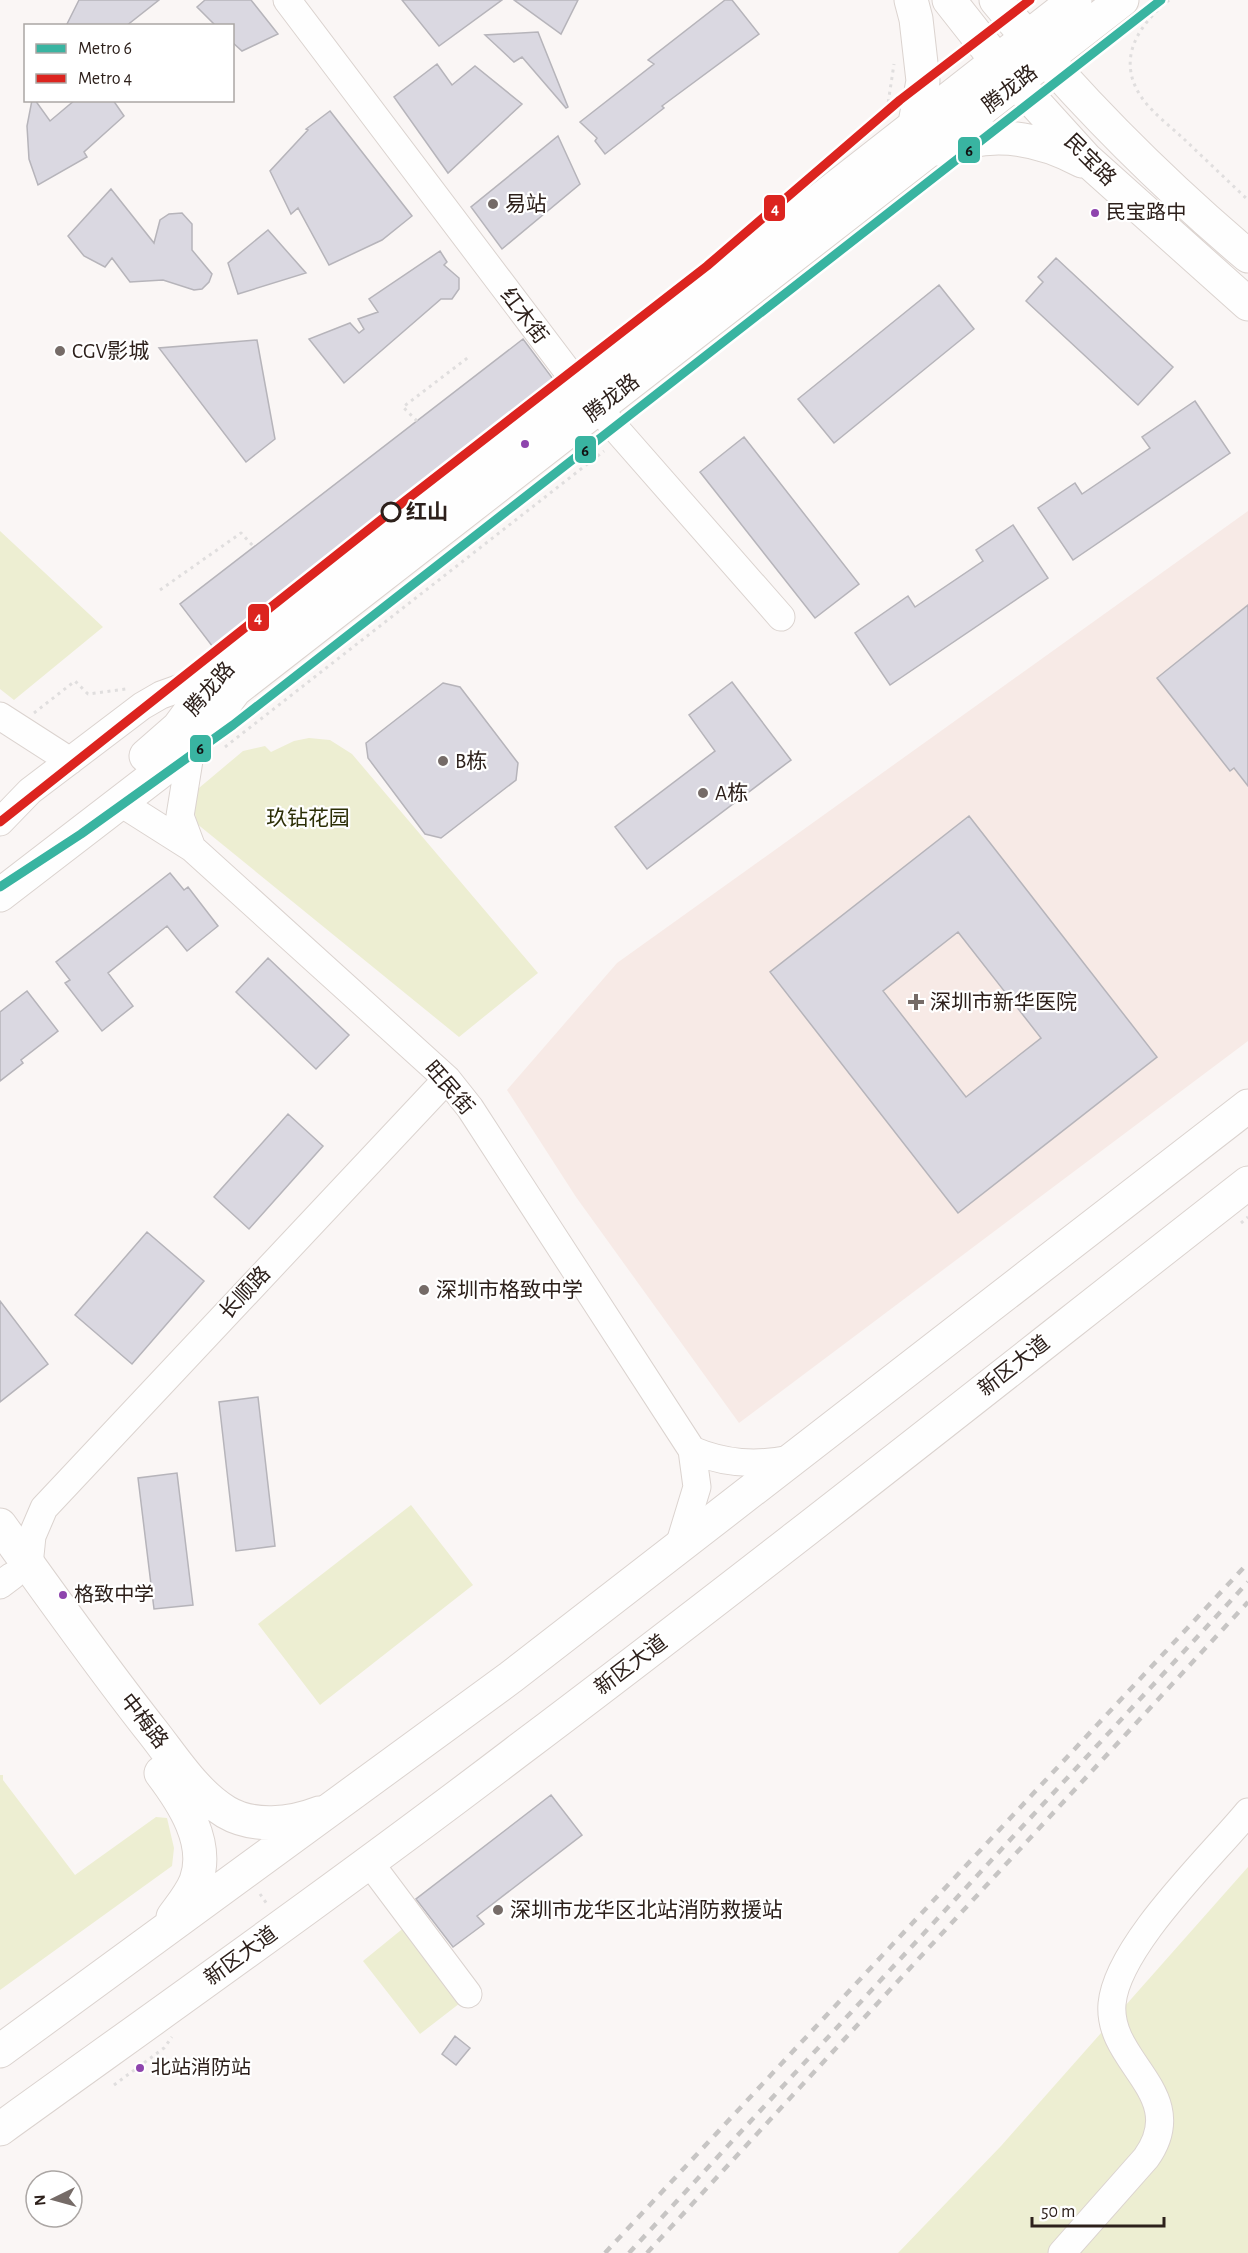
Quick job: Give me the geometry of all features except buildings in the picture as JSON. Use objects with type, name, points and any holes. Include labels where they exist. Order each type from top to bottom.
[{"type":"main road","points":[[911,0],[916,19],[923,81],[914,128]]},
{"type":"main road","name":"民宝路","points":[[949,0],[1007,72],[1101,172],[1248,304]]},
{"type":"main road","name":"民宝路","points":[[996,0],[1037,49],[1168,185],[1248,256]]},
{"type":"main road","name":"腾龙路","points":[[1037,49],[1075,0]]},
{"type":"main road","name":"腾龙路","points":[[0,895],[121,803],[206,749],[236,690],[914,128],[1007,72],[1037,49],[1122,0]]},
{"type":"main road","name":"腾龙路","points":[[0,869],[158,747],[178,728],[217,675],[589,399],[916,163],[1007,72]]},
{"type":"main road","points":[[916,163],[968,141],[1003,136],[1053,147],[1101,172]]},
{"type":"main road","points":[[0,2051],[512,1677],[1248,1106]]},
{"type":"main road","name":"新区大道","points":[[0,2129],[369,1862],[721,1596],[1248,1183]]},
{"type":"main road","name":"中梅路","points":[[0,1525],[10,1571],[176,1792],[190,1818],[200,1856],[196,1880],[160,1936]]},
{"type":"main road","name":"中梅路","points":[[10,1571],[107,1674],[193,1784],[216,1805],[243,1819],[270,1823],[316,1815],[340,1804]]},
{"type":"street","name":"红木街","points":[[287,0],[589,399],[781,617]]},
{"type":"street","points":[[0,822],[14,804],[142,706],[161,695],[217,675]]},
{"type":"street","points":[[0,716],[70,761]]},
{"type":"street","points":[[192,848],[180,816],[206,749]]},
{"type":"street","name":"旺民街","points":[[121,803],[192,848],[447,1079],[470,1108],[692,1450]]},
{"type":"street","name":"长顺路","points":[[44,1508],[447,1079]]},
{"type":"street","points":[[679,1546],[697,1487],[692,1450],[730,1462],[770,1464],[791,1459]]},
{"type":"street","points":[[0,1514],[18,1515],[44,1508]]},
{"type":"street","points":[[10,1571],[32,1536],[44,1508]]},
{"type":"street","points":[[1062,2253],[1146,2158],[1156,2144],[1160,2128],[1155,2096],[1114,2024],[1112,2006],[1122,1969],[1163,1911],[1248,1812]]},
{"type":"street","points":[[369,1862],[468,1994]]},
{"type":"path","points":[[1169,0],[1147,18],[1137,33],[1133,45],[1132,71],[1139,93],[1148,105],[1248,200]]},
{"type":"path","points":[[417,421],[403,407],[470,356]]},
{"type":"path","points":[[206,749],[604,452]]},
{"type":"path","points":[[160,590],[241,533],[254,547]]},
{"type":"path","points":[[30,716],[75,681]]},
{"type":"path","points":[[260,1894],[267,1904]]},
{"type":"path","points":[[114,2085],[164,2048]]},
{"type":"shaded area","name":"深圳市新华医院","points":[[1248,511],[1248,1041],[739,1423],[576,1197],[507,1090],[617,963]]},
{"type":"green space","points":[[0,531],[103,627],[14,700],[0,689]]},
{"type":"green space","name":"玖钻花园","points":[[309,738],[330,740],[352,754],[538,973],[459,1037],[196,823],[193,793],[243,751],[265,746],[271,752],[294,741]]},
{"type":"green space","points":[[411,1505],[473,1585],[320,1705],[258,1624]]},
{"type":"green space","points":[[0,1775],[3,1775],[3,1780],[75,1875],[156,1817],[167,1818],[174,1848],[172,1866],[0,1990]]},
{"type":"green space","points":[[1248,1867],[1248,2253],[898,2253],[1001,2146]]},
{"type":"green space","points":[[406,1926],[464,2000],[420,2034],[363,1961]]},
{"type":"railway","points":[[605,2253],[1248,1563]]},
{"type":"railway","points":[[629,2253],[1248,1582]]},
{"type":"railway","points":[[647,2253],[1248,1602]]},
{"type":"metro line","name":"4","points":[[0,822],[392,511],[707,266],[900,100],[1030,0]]},
{"type":"metro line","name":"6","points":[[0,887],[81,834],[233,725],[1161,0]]},
{"type":"place","name":"易站","points":[[493,204]]},
{"type":"place","name":"民宝路中","points":[[1095,213]]},
{"type":"place","name":"CGV影城","points":[[60,351]]},
{"type":"place","name":"红山","points":[[391,512]]},
{"type":"place","name":"B栋","points":[[443,761]]},
{"type":"place","name":"A栋","points":[[703,793]]},
{"type":"place","name":"深圳市新华医院","points":[[916,1002]]},
{"type":"place","name":"深圳市格致中学","points":[[424,1290]]},
{"type":"place","name":"格致中学","points":[[63,1595]]},
{"type":"place","name":"深圳市龙华区北站消防救援站","points":[[498,1910]]},
{"type":"place","name":"北站消防站","points":[[140,2068]]}]
